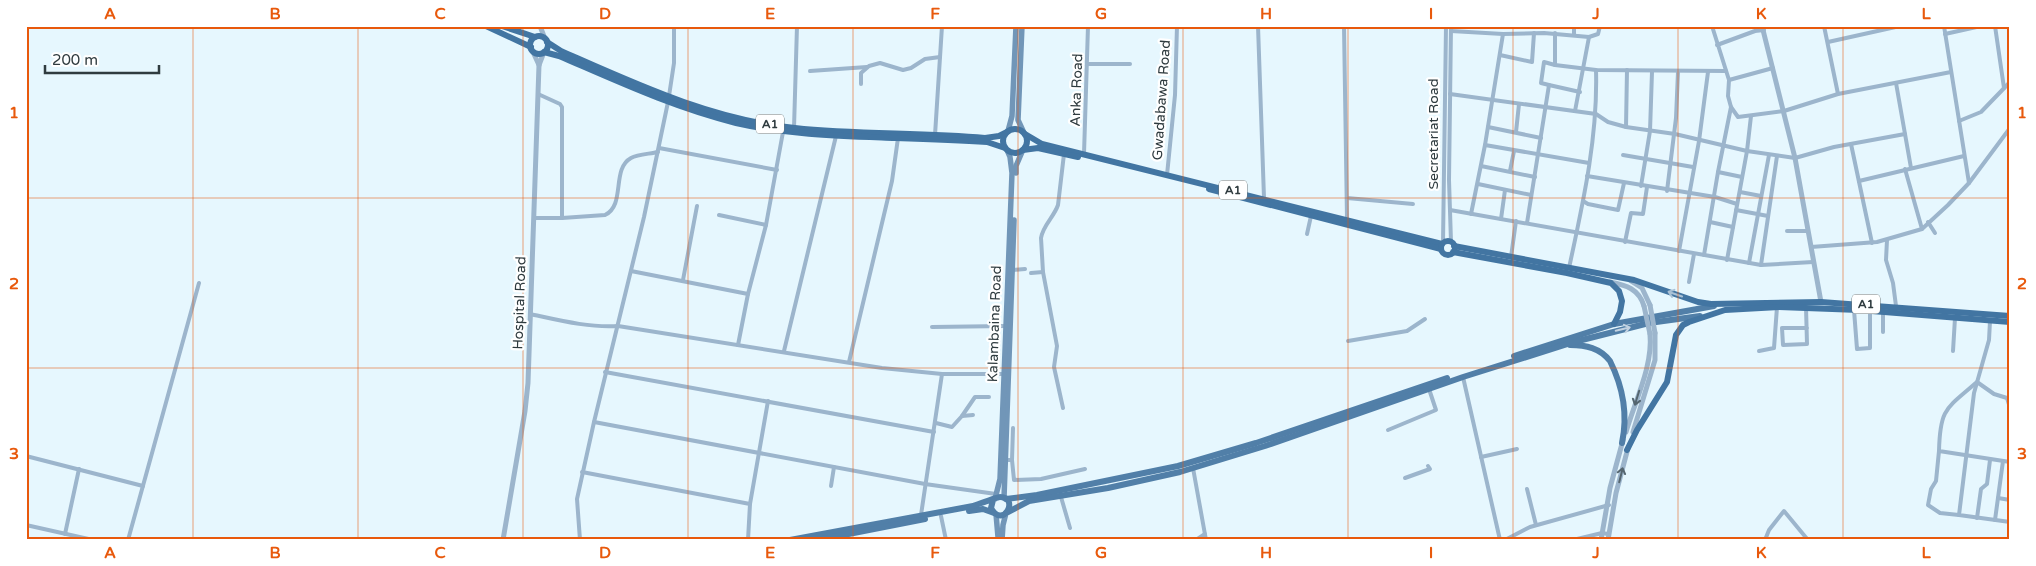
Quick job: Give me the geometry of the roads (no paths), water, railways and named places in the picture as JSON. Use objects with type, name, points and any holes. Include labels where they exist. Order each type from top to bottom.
[{"type":"highway","points":[[486,26],[539,54],[544,54],[547,48],[546,41],[502,26]]},
{"type":"highway","points":[[532,49],[531,42],[535,37]]},
{"type":"highway","name":"A1","points":[[546,41],[562,51],[668,99],[720,113],[794,128],[985,138],[999,136],[1007,132]]},
{"type":"highway","name":"A1","points":[[544,54],[553,54],[727,120],[782,132],[987,142],[1006,149]]},
{"type":"highway","points":[[1015,129],[1025,134],[1027,144],[1022,151],[1014,154],[1006,149],[1003,140],[1007,132],[1015,129]]},
{"type":"highway","name":"A1","points":[[1025,134],[1042,144],[1264,198],[1442,245]]},
{"type":"highway","name":"A1","points":[[1022,151],[1038,148],[1166,178],[1311,216],[1442,245]]},
{"type":"highway","points":[[1442,245],[1446,255],[1453,247]]},
{"type":"highway","points":[[1442,245],[1607,281],[1617,288],[1622,296],[1622,307],[1614,324]]},
{"type":"highway","name":"A1","points":[[1453,247],[1624,278],[1698,302],[1724,307],[1806,307],[2010,322]]},
{"type":"highway","name":"A1","points":[[1724,307],[1779,301],[1821,302],[1896,306],[2010,316]]},
{"type":"highway","points":[[1627,450],[1637,430],[1667,382],[1674,340],[1678,330],[1689,322],[1724,307]]},
{"type":"main road","points":[[1007,132],[1012,116],[1016,26]]},
{"type":"main road","points":[[1022,26],[1018,120],[1025,134]]},
{"type":"main road","name":"Kalambaina Road","points":[[995,497],[1000,480],[1012,173],[1011,162],[1006,149]]},
{"type":"main road","points":[[1000,540],[1009,503],[1005,498],[1009,460],[1016,166],[1022,151]]},
{"type":"main road","points":[[790,540],[973,506],[995,497],[1005,498],[1054,492],[1178,466],[1256,443],[1614,324],[1724,307]]},
{"type":"main road","points":[[818,540],[983,508],[995,514],[1007,512],[1029,502],[1130,483],[1193,468],[1274,443],[1462,377],[1554,348],[1626,328],[1724,307]]},
{"type":"main road","points":[[1554,348],[1585,346],[1600,352],[1610,361],[1626,410],[1622,443]]},
{"type":"main road","points":[[995,497],[991,508],[995,514],[1000,540]]},
{"type":"street","points":[[535,37],[540,26]]},
{"type":"street","points":[[540,26],[546,41]]},
{"type":"street","points":[[580,540],[577,504],[582,472],[659,150],[674,63],[674,26]]},
{"type":"street","points":[[794,128],[797,26]]},
{"type":"street","points":[[936,134],[942,26]]},
{"type":"street","name":"Anka Road","points":[[1084,154],[1088,26]]},
{"type":"street","name":"Gwadabawa Road","points":[[1167,175],[1175,95],[1177,26]]},
{"type":"street","points":[[1258,26],[1264,198]]},
{"type":"street","points":[[1344,26],[1347,219]]},
{"type":"street","name":"Secretariat Road","points":[[1442,245],[1446,26]]},
{"type":"street","points":[[1482,33],[1483,26]]},
{"type":"street","points":[[1513,34],[1514,26]]},
{"type":"street","points":[[1544,26],[1544,33]]},
{"type":"street","points":[[1574,26],[1574,35]]},
{"type":"street","points":[[1451,29],[1482,33],[1544,33],[1589,37],[1598,34],[1600,26]]},
{"type":"street","points":[[1712,26],[1729,80],[1728,96],[1738,117],[1784,111],[1838,94],[1951,72]]},
{"type":"street","points":[[1824,26],[1838,94]]},
{"type":"street","points":[[1828,42],[1900,26]]},
{"type":"street","points":[[1944,26],[1969,183]]},
{"type":"street","points":[[1945,34],[1981,26]]},
{"type":"street","points":[[1994,26],[2004,88]]},
{"type":"street","points":[[1717,44],[1763,28],[1795,158],[1821,302]]},
{"type":"street","name":"Secretariat Road","points":[[1451,29],[1450,210],[1453,247]]},
{"type":"street","points":[[1500,55],[1532,62],[1534,33]]},
{"type":"street","points":[[1471,214],[1485,146],[1503,34]]},
{"type":"street","points":[[1554,65],[1555,34]]},
{"type":"street","points":[[1575,112],[1589,37]]},
{"type":"street","points":[[532,49],[539,65]]},
{"type":"street","points":[[539,65],[544,54]]},
{"type":"street","points":[[810,71],[867,67],[880,63],[903,70],[911,68],[925,59],[940,57]]},
{"type":"street","points":[[1580,92],[1541,83],[1544,62],[1596,70],[1652,72],[1726,71]]},
{"type":"street","points":[[1088,64],[1130,64]]},
{"type":"street","name":"Hospital Road","points":[[502,540],[525,411],[539,65]]},
{"type":"street","points":[[861,84],[861,73],[867,67]]},
{"type":"street","points":[[1729,80],[1773,68]]},
{"type":"street","points":[[1569,268],[1583,201],[1596,114],[1596,70]]},
{"type":"street","points":[[1626,127],[1627,70]]},
{"type":"street","points":[[1641,186],[1650,131],[1652,72]]},
{"type":"street","points":[[1667,190],[1675,134],[1678,72]]},
{"type":"street","points":[[1678,251],[1699,141],[1708,72]]},
{"type":"street","points":[[1959,121],[1980,112],[2010,82]]},
{"type":"street","points":[[1896,83],[1911,168]]},
{"type":"street","points":[[1527,223],[1549,85]]},
{"type":"street","points":[[538,94],[560,104],[562,107],[562,218]]},
{"type":"street","points":[[1450,94],[1596,114],[1608,122],[1626,127],[1675,134],[1747,151],[1795,158],[1851,144],[1905,134]]},
{"type":"street","points":[[1516,132],[1520,104]]},
{"type":"street","points":[[1704,255],[1718,172],[1732,107]]},
{"type":"street","points":[[1727,260],[1747,151],[1751,116]]},
{"type":"street","points":[[1488,127],[1541,138]]},
{"type":"street","points":[[1811,247],[1872,243],[1922,229],[1969,183],[2010,128]]},
{"type":"street","points":[[738,344],[748,294],[766,225],[777,170],[782,132]]},
{"type":"street","points":[[784,351],[836,136]]},
{"type":"street","points":[[849,362],[892,181],[898,138]]},
{"type":"street","points":[[1851,144],[1872,243]]},
{"type":"street","points":[[1485,146],[1589,163]]},
{"type":"street","points":[[534,218],[562,218],[606,215],[610,213],[614,206],[624,164],[633,157],[659,150],[777,170]]},
{"type":"street","points":[[1510,171],[1514,151]]},
{"type":"street","points":[[1063,408],[1054,367],[1057,346],[1043,272],[1040,238],[1056,212],[1058,205],[1064,154]]},
{"type":"street","points":[[1623,155],[1693,167]]},
{"type":"street","points":[[1749,263],[1768,155]]},
{"type":"street","points":[[1761,265],[1777,156]]},
{"type":"street","points":[[1859,181],[1964,156]]},
{"type":"street","points":[[1481,166],[1535,177]]},
{"type":"street","points":[[1905,169],[1922,229]]},
{"type":"street","points":[[1718,172],[1742,176]]},
{"type":"street","points":[[1587,176],[1715,198],[1737,204]]},
{"type":"street","points":[[1583,201],[1588,204],[1618,210],[1624,183]]},
{"type":"street","points":[[1478,184],[1531,195]]},
{"type":"street","points":[[1625,242],[1631,213],[1643,214],[1647,187]]},
{"type":"street","points":[[1501,219],[1505,190]]},
{"type":"street","points":[[1740,192],[1761,196]]},
{"type":"street","points":[[1347,198],[1413,204]]},
{"type":"street","points":[[683,280],[697,206]]},
{"type":"street","points":[[1450,210],[1761,265],[1813,262]]},
{"type":"street","points":[[1736,210],[1768,216]]},
{"type":"street","points":[[719,215],[766,225]]},
{"type":"street","points":[[1307,234],[1311,216]]},
{"type":"street","points":[[1511,257],[1516,221]]},
{"type":"street","points":[[1710,222],[1733,227]]},
{"type":"street","points":[[1928,222],[1935,234]]},
{"type":"street","points":[[1788,231],[1808,231]]},
{"type":"street","points":[[1887,240],[1886,260],[1893,283],[1896,306]]},
{"type":"street","points":[[1689,282],[1694,254]]},
{"type":"street","points":[[1013,270],[1025,269]]},
{"type":"street","points":[[631,271],[748,294]]},
{"type":"street","points":[[1031,273],[1043,272]]},
{"type":"street","points":[[1573,540],[1602,533],[1608,537],[1627,450],[1655,360],[1652,333],[1642,288],[1624,278]]},
{"type":"street","points":[[1607,281],[1632,288],[1647,306]]},
{"type":"street","points":[[128,540],[199,283]]},
{"type":"street","points":[[1759,351],[1774,348],[1777,307]]},
{"type":"street","points":[[1806,307],[1807,328],[1807,344],[1783,345],[1782,328],[1807,328]]},
{"type":"street","points":[[1854,310],[1857,349],[1870,348],[1870,311]]},
{"type":"street","points":[[1883,312],[1883,332]]},
{"type":"street","points":[[530,314],[596,326],[618,326],[849,362],[942,374],[1004,374]]},
{"type":"street","points":[[1953,351],[1955,318]]},
{"type":"street","points":[[1348,341],[1407,331],[1425,319]]},
{"type":"street","points":[[1959,515],[1970,418],[1977,382],[1989,340],[1990,321]]},
{"type":"street","points":[[932,327],[1006,326]]},
{"type":"street","points":[[1601,540],[1622,443],[1648,361],[1652,333]]},
{"type":"street","points":[[605,372],[934,432]]},
{"type":"street","points":[[921,516],[942,374]]},
{"type":"street","points":[[1462,377],[1500,540]]},
{"type":"street","points":[[1977,382],[1994,394],[2007,398],[2010,408]]},
{"type":"street","points":[[1977,382],[1949,406],[1942,417],[1936,481],[1931,489],[1928,505],[1940,513],[2010,522]]},
{"type":"street","points":[[1388,430],[1436,410],[1429,390]]},
{"type":"street","points":[[936,423],[952,426],[962,416],[975,397],[989,397]]},
{"type":"street","points":[[748,540],[750,504],[768,401]]},
{"type":"street","points":[[962,416],[973,415]]},
{"type":"street","points":[[594,422],[995,497]]},
{"type":"street","points":[[1013,428],[1009,460],[1014,480],[1041,479],[1086,469]]},
{"type":"street","points":[[1481,457],[1517,449]]},
{"type":"street","points":[[1938,452],[2010,462]]},
{"type":"street","points":[[26,456],[143,486]]},
{"type":"street","points":[[1977,518],[1980,490],[1987,484],[1990,460]]},
{"type":"street","points":[[1996,520],[2003,461]]},
{"type":"street","points":[[1405,478],[1430,469],[1428,466]]},
{"type":"street","points":[[831,486],[834,467]]},
{"type":"street","points":[[1193,468],[1206,540]]},
{"type":"street","points":[[65,534],[79,469]]},
{"type":"street","points":[[582,472],[750,504]]},
{"type":"street","points":[[1527,489],[1536,525]]},
{"type":"street","points":[[1061,497],[1070,528]]},
{"type":"street","points":[[1998,498],[2010,500]]},
{"type":"street","points":[[1505,540],[1536,525],[1608,504],[1614,506]]},
{"type":"street","points":[[1765,540],[1769,530],[1784,511],[1808,540]]},
{"type":"street","points":[[941,516],[946,540]]},
{"type":"street","points":[[26,525],[93,540]]},
{"type":"street","points":[[1196,540],[1205,534]]}]
